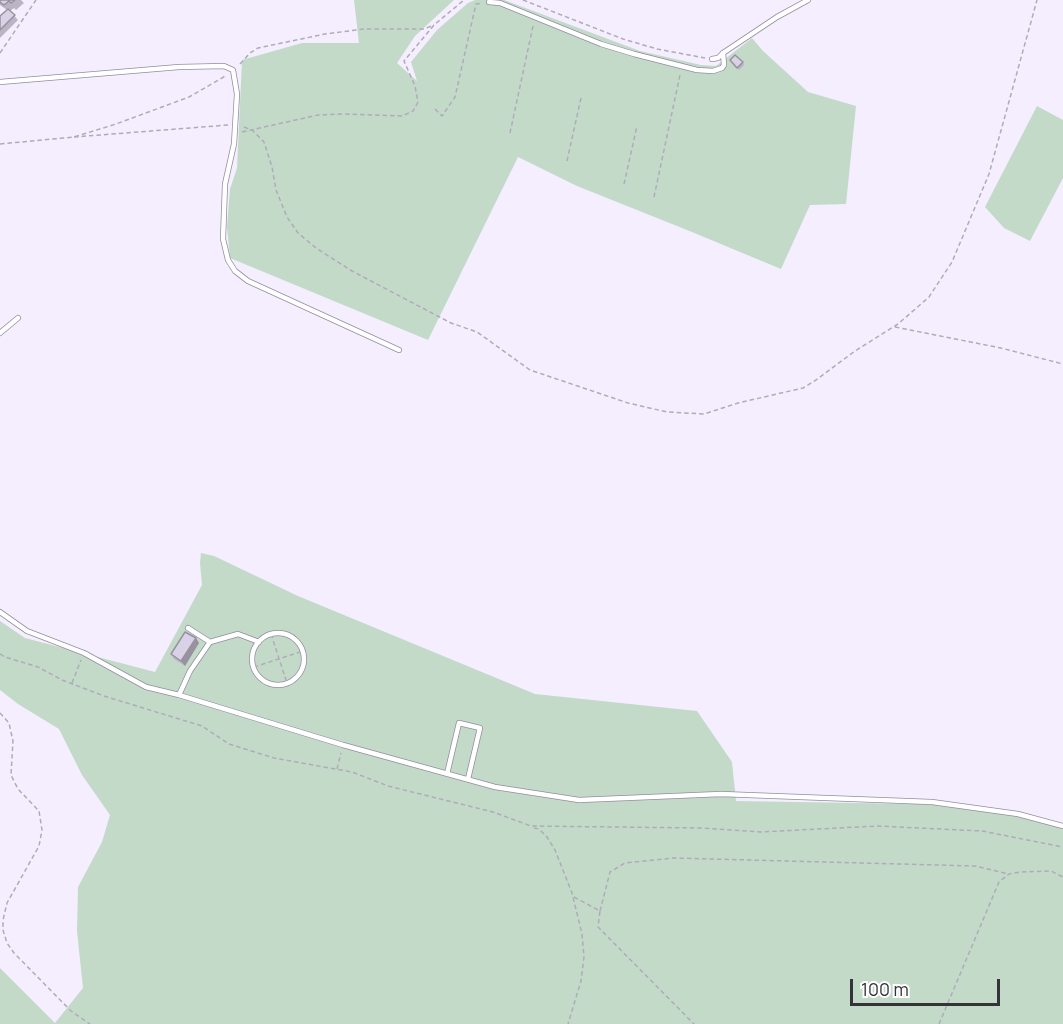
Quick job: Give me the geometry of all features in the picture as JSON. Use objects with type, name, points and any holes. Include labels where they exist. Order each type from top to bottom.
[{"type":"lane","points":[[712,59],[718,58],[777,17],[808,0]]},
{"type":"lane","points":[[489,2],[500,3],[601,44],[697,70],[713,71],[722,68],[723,53]]},
{"type":"lane","points":[[0,82],[179,67],[224,66],[233,70],[237,94],[235,133],[225,184],[223,238],[228,260],[235,271],[248,281],[399,350]]},
{"type":"lane","points":[[0,333],[18,318]]},
{"type":"lane","points":[[0,612],[27,631],[84,653],[146,687],[495,787],[579,800],[721,794],[932,802],[1018,814],[1063,826]]},
{"type":"lane","points":[[188,628],[210,642]]},
{"type":"lane","points":[[179,695],[190,672],[210,642],[238,634],[259,642]]},
{"type":"lane","points":[[271,634],[286,634],[294,638],[303,651],[302,670],[297,677],[282,685],[266,682],[254,667],[253,654],[259,642],[271,634]]},
{"type":"lane","points":[[447,774],[459,723],[480,728],[468,780]]},
{"type":"path","points":[[0,53],[36,0]]},
{"type":"path","points":[[235,133],[318,115],[402,116],[413,111],[418,102],[404,61],[434,25],[464,0]]},
{"type":"path","points":[[523,0],[623,39],[657,49],[712,59]]},
{"type":"path","points":[[0,144],[235,124],[252,130],[264,142],[273,168],[276,190],[287,217],[298,233],[316,248],[362,276],[451,322],[477,332],[530,370],[628,403],[667,412],[704,414],[738,403],[803,388],[894,326],[929,297],[952,262],[989,174],[1037,0]]},
{"type":"path","points":[[435,109],[442,116],[455,97],[476,4],[489,2]]},
{"type":"path","points":[[239,65],[258,48],[314,36],[364,29],[424,29],[434,25]]},
{"type":"path","points":[[510,133],[534,25]]},
{"type":"path","points":[[466,44],[471,46]]},
{"type":"path","points":[[74,138],[189,97],[229,74]]},
{"type":"path","points":[[654,196],[680,74]]},
{"type":"path","points":[[567,160],[580,98]]},
{"type":"path","points":[[624,184],[637,126]]},
{"type":"path","points":[[894,326],[1001,348],[1063,364]]},
{"type":"path","points":[[271,634],[287,683]]},
{"type":"path","points":[[254,667],[303,651]]},
{"type":"path","points":[[72,684],[84,653]]},
{"type":"path","points":[[0,712],[9,723],[13,741],[11,775],[18,789],[39,811],[42,830],[39,846],[8,903],[3,920],[3,930],[7,943],[14,953],[71,1011],[90,1024]]},
{"type":"path","points":[[337,770],[343,745]]},
{"type":"path","points":[[531,826],[539,829],[548,837],[555,850],[573,896],[582,934],[584,957],[581,981],[568,1024]]},
{"type":"path","points":[[694,1024],[598,927],[610,872],[625,863],[674,858],[975,867],[1009,874],[1051,871],[1063,877]]},
{"type":"path","points":[[939,1024],[999,882],[1009,874]]},
{"type":"path","points":[[573,896],[600,911]]},
{"type":"green space","points":[[354,0],[454,0],[415,36],[397,63],[417,81],[411,62],[437,30],[468,3],[475,0],[504,0],[640,51],[701,65],[716,66],[752,38],[808,92],[856,106],[846,204],[810,205],[781,269],[577,186],[518,157],[428,340],[230,258],[227,227],[230,189],[237,168],[242,60],[302,43],[359,43]]},
{"type":"green space","points":[[1037,106],[1063,120],[1063,178],[1030,241],[1004,228],[985,207]]},
{"type":"green space","points":[[201,553],[214,556],[298,596],[535,694],[697,711],[732,762],[736,801],[976,805],[1063,824],[1063,1024],[0,1024],[0,968],[55,1023],[83,988],[77,931],[78,887],[102,842],[110,815],[82,775],[59,729],[0,690],[0,621],[25,638],[155,672],[202,585]]},
{"type":"building","points":[[0,0],[15,0],[4,5]]},
{"type":"building","points":[[8,9],[15,15],[0,30],[0,16]]},
{"type":"building","points":[[735,55],[743,62],[737,68],[730,60]]},
{"type":"building","points":[[185,632],[196,638],[181,661],[171,654]]}]
